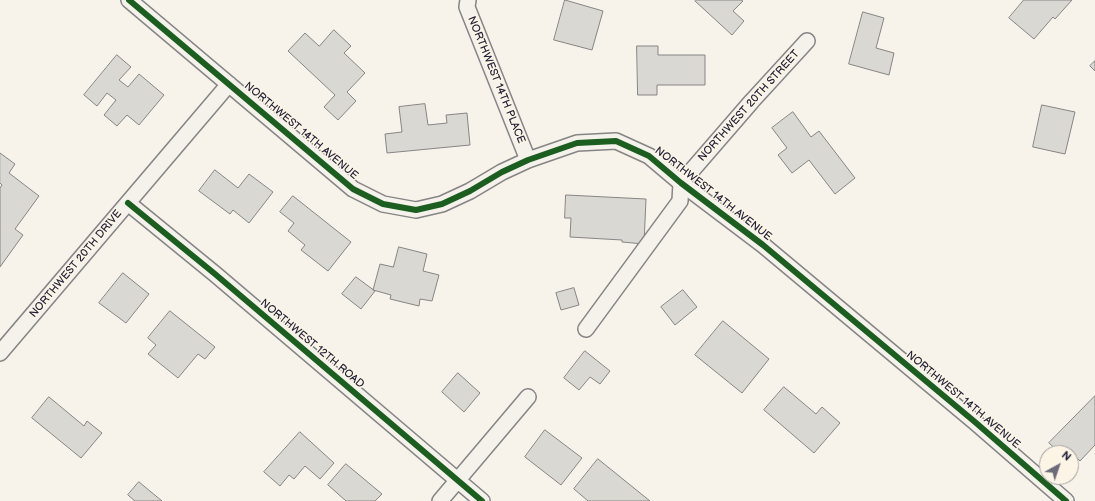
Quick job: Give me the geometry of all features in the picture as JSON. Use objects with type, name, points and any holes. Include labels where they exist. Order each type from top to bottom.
[{"type":"street","name":"NORTHWEST 14TH AVENUE","points":[[129,0],[353,189],[383,204],[416,210],[442,204],[528,160],[577,143],[616,141],[649,156],[681,184],[763,245],[975,422],[1066,501]]},
{"type":"street","name":"NORTHWEST 14TH PLACE","points":[[468,0],[467,7],[528,160]]},
{"type":"street","name":"NORTHWEST 20TH STREET","points":[[681,184],[752,101],[807,41]]},
{"type":"street","name":"NORTHWEST 20TH DRIVE","points":[[0,353],[230,84]]},
{"type":"street","points":[[586,329],[680,201],[681,184]]},
{"type":"street","name":"NORTHWEST 12TH ROAD","points":[[128,203],[215,274],[482,501]]},
{"type":"street","points":[[440,501],[528,397]]},
{"type":"building","points":[[565,0],[603,11],[592,50],[554,40]]},
{"type":"building","points":[[741,0],[743,1],[733,11],[744,21],[732,35],[695,1]]},
{"type":"building","points":[[1024,0],[1072,0],[1055,19],[1053,17],[1034,39],[1009,18]]},
{"type":"building","points":[[863,12],[884,18],[876,48],[894,53],[889,75],[849,64]]},
{"type":"building","points":[[334,30],[351,46],[344,53],[365,73],[347,92],[356,101],[338,120],[324,107],[335,95],[288,51],[305,33],[319,46]]},
{"type":"building","points":[[637,46],[658,46],[658,55],[705,55],[705,85],[657,85],[657,95],[638,95]]},
{"type":"building","points":[[117,55],[131,67],[119,80],[128,87],[139,74],[164,95],[139,125],[127,115],[117,126],[104,115],[116,100],[107,93],[97,106],[84,95]]},
{"type":"building","points":[[1095,61],[1095,71],[1090,66]]},
{"type":"building","points":[[425,104],[428,125],[447,123],[446,115],[467,113],[470,145],[387,153],[385,134],[402,132],[399,107]]},
{"type":"building","points":[[1042,105],[1075,112],[1065,154],[1033,147]]},
{"type":"building","points":[[793,112],[811,137],[819,131],[855,178],[835,194],[809,160],[792,173],[778,155],[787,148],[772,128]]},
{"type":"building","points":[[0,153],[15,164],[9,173],[39,196],[15,229],[23,235],[0,267],[0,188],[2,185],[0,183]]},
{"type":"building","points":[[215,170],[238,188],[249,174],[273,192],[249,223],[233,210],[230,214],[199,191]]},
{"type":"building","points":[[566,195],[646,199],[644,244],[622,242],[622,240],[570,237],[571,218],[565,218]]},
{"type":"building","points":[[293,196],[351,242],[328,271],[301,250],[305,245],[288,231],[294,223],[280,212]]},
{"type":"building","points":[[399,247],[427,254],[423,271],[439,275],[432,301],[420,299],[419,306],[390,299],[391,295],[373,290],[380,264],[393,267]]},
{"type":"building","points":[[123,273],[149,294],[126,323],[99,303]]},
{"type":"building","points":[[356,277],[375,291],[361,309],[342,294]]},
{"type":"building","points":[[574,288],[579,305],[561,310],[556,293]]},
{"type":"building","points":[[683,290],[697,307],[675,325],[661,307]]},
{"type":"building","points":[[170,311],[215,347],[205,359],[198,354],[178,378],[148,354],[156,345],[148,338]]},
{"type":"building","points":[[723,321],[769,359],[742,393],[695,355]]},
{"type":"building","points":[[585,351],[610,371],[600,384],[590,377],[579,390],[564,378]]},
{"type":"building","points":[[458,373],[480,393],[464,412],[442,392]]},
{"type":"building","points":[[784,387],[816,414],[822,407],[840,423],[814,453],[764,410]]},
{"type":"building","points":[[1095,396],[1095,445],[1080,461],[1079,445],[1051,445],[1049,443]]},
{"type":"building","points":[[49,397],[84,426],[87,421],[102,433],[81,458],[32,418]]},
{"type":"building","points":[[545,430],[582,458],[561,485],[525,457]]},
{"type":"building","points":[[300,432],[334,463],[320,479],[305,466],[294,479],[289,475],[280,486],[264,472]]},
{"type":"building","points":[[598,459],[650,501],[588,501],[574,489]]},
{"type":"building","points":[[346,464],[382,494],[375,501],[346,501],[328,485]]},
{"type":"building","points":[[139,482],[162,501],[135,501],[128,495]]},
{"type":"cycle path","points":[[129,0],[353,189],[383,204],[416,210],[442,204],[528,160],[577,143],[616,141],[649,156],[681,183],[763,245],[975,422],[1066,501]]},
{"type":"cycle path","points":[[128,203],[215,274],[482,501]]}]
